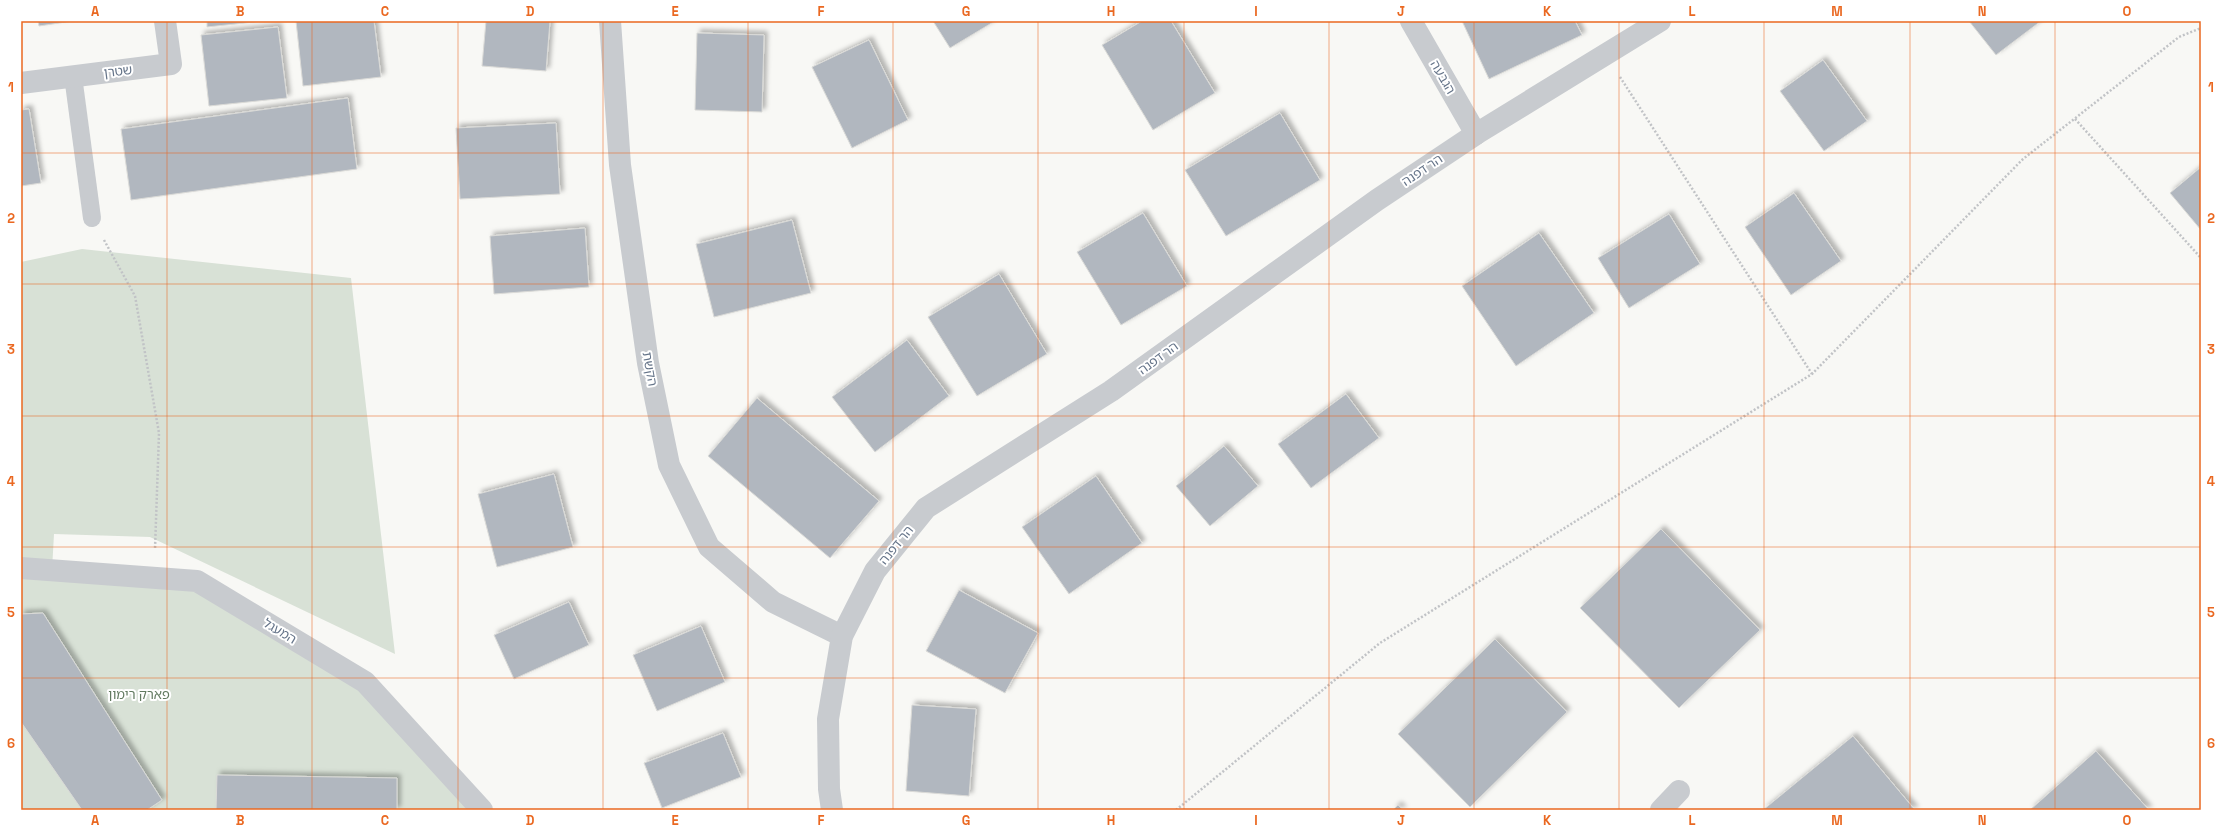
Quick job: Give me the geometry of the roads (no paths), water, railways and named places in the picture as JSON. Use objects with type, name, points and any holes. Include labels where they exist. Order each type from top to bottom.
[{"type":"street","name":"שטרן","points":[[21,82],[171,64],[165,21]]},
{"type":"street","name":"הקשת","points":[[610,21],[620,165],[648,363],[669,465],[708,547],[774,602],[842,636]]},
{"type":"street","name":"הגבעה","points":[[1411,21],[1476,134]]},
{"type":"street","name":"הר דפנה","points":[[832,810],[829,789],[828,719],[842,636],[875,571],[926,508],[1111,391],[1371,205],[1476,134],[1660,21]]},
{"type":"street","name":"המעגל","points":[[21,568],[197,581],[365,682],[482,810]]},
{"type":"street","points":[[1661,810],[1679,791]]},
{"type":"lane","points":[[73,76],[92,218]]},
{"type":"park label","name":"פארק רימון","points":[[139,694]]}]
